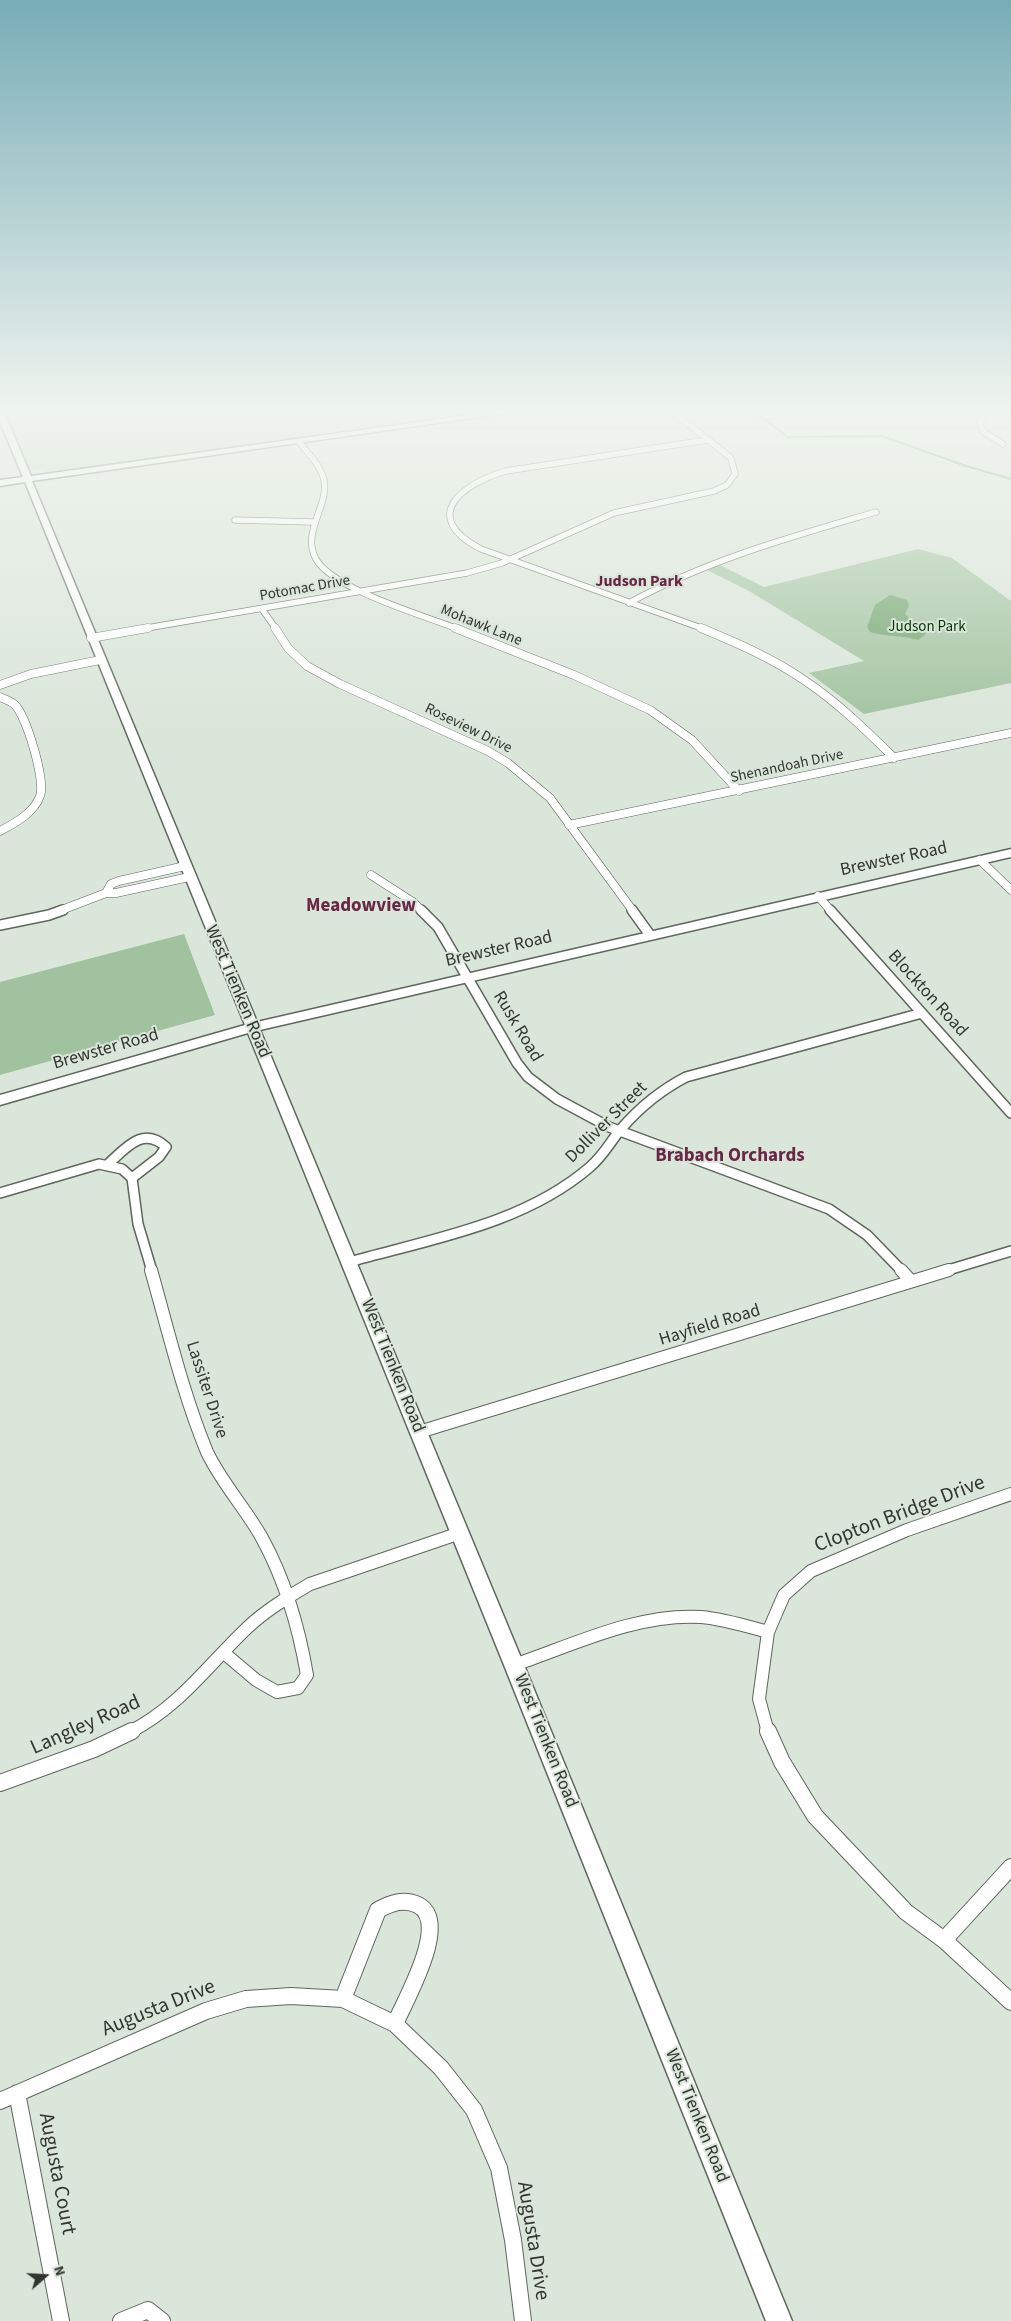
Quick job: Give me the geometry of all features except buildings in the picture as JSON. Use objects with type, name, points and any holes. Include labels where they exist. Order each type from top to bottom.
[{"type":"street","name":"West Tienken Road","points":[[42,516],[251,1028],[419,1432],[779,2321]]},
{"type":"street","name":"Mohawk Lane","points":[[316,516],[310,543],[311,552],[316,560],[340,581],[574,675],[650,710],[692,740],[739,791]]},
{"type":"street","points":[[449,516],[453,527],[469,543],[509,560],[725,638],[802,679],[836,703],[894,758]]},
{"type":"street","name":"Potomac Drive","points":[[91,638],[447,578],[509,560],[607,516]]},
{"type":"street","points":[[629,603],[656,586],[696,568],[862,516]]},
{"type":"street","points":[[235,520],[314,522]]},
{"type":"street","name":"Roseview Drive","points":[[262,609],[288,648],[307,666],[340,684],[468,741],[508,763],[550,798],[650,934]]},
{"type":"street","points":[[0,685],[31,674],[100,660]]},
{"type":"street","points":[[0,697],[14,704],[20,712],[42,788],[36,803],[11,826],[0,831]]},
{"type":"street","name":"Shenandoah Drive","points":[[569,825],[1011,733]]},
{"type":"street","name":"Brewster Road","points":[[0,1100],[251,1028],[650,934],[1011,853]]},
{"type":"street","points":[[980,860],[1011,890]]},
{"type":"street","points":[[106,893],[111,884],[119,881],[187,872]]},
{"type":"street","points":[[0,925],[49,915],[106,893],[116,894],[187,872]]},
{"type":"street","name":"Rusk Road","points":[[371,875],[397,890],[427,914],[438,927],[468,976],[501,1037],[528,1077],[557,1099],[620,1130],[829,1209],[867,1235],[912,1281]]},
{"type":"street","name":"Blockton Road","points":[[818,896],[1011,1113]]},
{"type":"street","name":"Dolliver Street","points":[[349,1262],[483,1224],[521,1211],[547,1197],[590,1167],[609,1148],[620,1130],[650,1100],[686,1076],[922,1013]]},
{"type":"street","points":[[0,1193],[99,1164],[107,1164],[122,1169],[132,1178],[159,1157],[166,1147],[160,1139],[151,1136],[138,1138],[107,1164]]},
{"type":"street","name":"Lassiter Drive","points":[[132,1178],[140,1229],[182,1378],[208,1453],[262,1538],[287,1596]]},
{"type":"street","name":"Hayfield Road","points":[[419,1432],[1011,1251]]},
{"type":"street","name":"Clopton Bridge Drive","points":[[1011,1494],[907,1530],[811,1571],[784,1595],[768,1632],[759,1699],[768,1732],[796,1787],[815,1816],[906,1912],[944,1940],[1011,2002]]},
{"type":"street","name":"Langley Road","points":[[0,1783],[102,1744],[151,1721],[179,1700],[248,1627],[287,1596],[310,1584],[460,1533]]},
{"type":"street","points":[[224,1653],[256,1680],[277,1692],[298,1688],[307,1675],[287,1596]]},
{"type":"street","points":[[514,1665],[618,1630],[664,1619],[693,1617],[768,1632]]},
{"type":"street","points":[[944,1940],[1011,1867]]},
{"type":"street","points":[[344,1999],[378,1910],[395,1901],[410,1901],[423,1907],[430,1920],[430,1937],[395,2024]]},
{"type":"street","name":"Augusta Drive","points":[[0,2101],[166,2027],[206,2011],[246,1999],[291,1996],[344,1999],[395,2024],[441,2068],[474,2110],[499,2168],[513,2240],[523,2321]]},
{"type":"street","name":"Augusta Court","points":[[17,2094],[61,2321]]},
{"type":"street","points":[[120,2321],[148,2310],[162,2321]]},
{"type":"green space","name":"Judson Park","points":[[918,549],[952,558],[1011,601],[1011,683],[864,714],[809,673],[864,661],[749,591],[707,570],[720,565],[764,587]]},
{"type":"green space","points":[[184,934],[215,1015],[0,1075],[0,982]]},
{"type":"shaded area","points":[[890,595],[907,600],[909,606],[905,614],[926,634],[918,640],[870,632],[867,627],[875,605]]},
{"type":"district","name":"Judson Park","points":[[639,582]]},
{"type":"district","name":"Meadowview","points":[[361,907]]},
{"type":"district","name":"Brabach Orchards","points":[[730,1157]]}]
